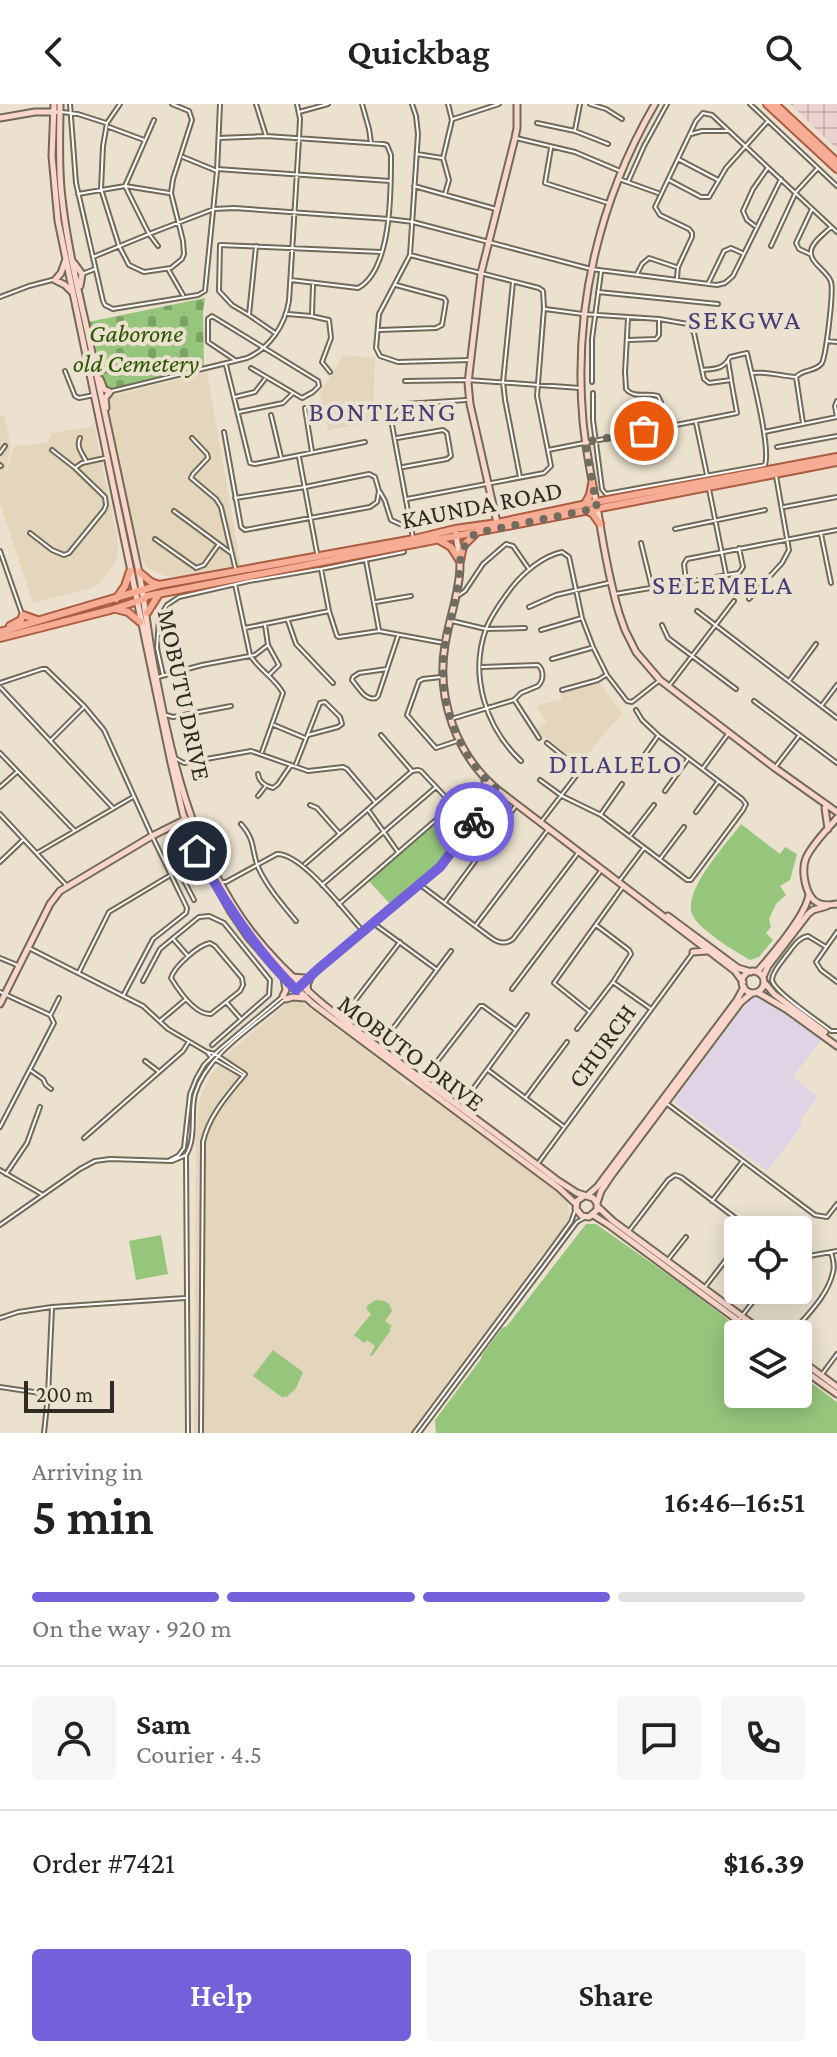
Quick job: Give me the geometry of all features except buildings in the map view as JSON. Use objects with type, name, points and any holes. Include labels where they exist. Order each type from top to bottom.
[{"type":"main road","points":[[54,104],[61,197],[76,275],[76,292],[130,571],[140,596]]},
{"type":"main road","points":[[60,104],[52,156],[55,197],[66,258],[76,275]]},
{"type":"main road","points":[[498,525],[487,484],[468,380],[481,273],[515,138],[517,104]]},
{"type":"main road","points":[[767,104],[837,169]]},
{"type":"main road","points":[[775,104],[835,160]]},
{"type":"main road","points":[[653,105],[609,203],[591,269],[583,314],[581,388],[585,442],[621,622],[629,641],[660,680],[837,816]]},
{"type":"main road","points":[[0,118],[57,112]]},
{"type":"main road","points":[[834,147],[835,160]]},
{"type":"main road","points":[[66,258],[55,280],[76,292],[96,371],[103,387],[110,392],[105,398],[110,457],[139,572],[140,622],[182,812],[188,818],[188,827],[231,912],[248,937],[286,976],[307,978],[307,996],[285,998],[286,976]]},
{"type":"main road","points":[[96,371],[97,395],[105,416]]},
{"type":"main road","name":"KAUNDA ROAD","points":[[708,481],[776,474],[837,459]]},
{"type":"main road","name":"KAUNDA ROAD","points":[[319,563],[414,539],[837,459]]},
{"type":"main road","points":[[593,487],[598,497],[607,504],[599,521]]},
{"type":"main road","points":[[593,487],[586,507],[599,521]]},
{"type":"main road","name":"KAUNDA ROAD","points":[[140,596],[319,563],[437,539],[455,532],[476,533],[498,525]]},
{"type":"main road","points":[[455,532],[460,561]]},
{"type":"main road","points":[[476,533],[463,546],[445,643],[442,677],[450,719],[490,791],[490,801]]},
{"type":"main road","points":[[437,539],[451,547],[460,561]]},
{"type":"main road","points":[[116,599],[130,571]]},
{"type":"main road","points":[[139,572],[159,585]]},
{"type":"main road","name":"KAUNDA ROAD","points":[[140,596],[159,585],[235,577]]},
{"type":"main road","points":[[147,613],[159,594]]},
{"type":"main road","points":[[0,638],[40,620],[116,599],[140,596]]},
{"type":"main road","points":[[110,610],[140,596]]},
{"type":"main road","name":"MOBUTU DRIVE","points":[[140,596],[147,613],[188,818],[218,882],[252,932],[286,976],[307,996],[535,1167],[586,1196]]},
{"type":"main road","points":[[0,632],[115,608],[140,622]]},
{"type":"main road","points":[[9,629],[23,615],[40,620]]},
{"type":"main road","points":[[483,777],[701,942],[738,968],[759,976],[774,994],[837,1044]]},
{"type":"main road","points":[[490,801],[500,792]]},
{"type":"main road","points":[[818,800],[837,816]]},
{"type":"main road","points":[[825,808],[827,830]]},
{"type":"main road","points":[[177,822],[182,812]]},
{"type":"main road","points":[[828,905],[815,902],[809,893],[804,863],[837,816]]},
{"type":"main road","points":[[0,1004],[52,899],[67,886],[188,818]]},
{"type":"main road","points":[[177,822],[188,827]]},
{"type":"main road","points":[[576,1206],[579,1199],[598,1186],[741,1002],[762,988],[759,976],[802,912],[809,893]]},
{"type":"main road","points":[[593,1215],[604,1186],[737,1000],[744,977],[759,976],[813,910],[837,904]]},
{"type":"main road","points":[[701,942],[755,993],[826,1035]]},
{"type":"main road","points":[[693,952],[708,951]]},
{"type":"main road","points":[[535,1167],[576,1206],[579,1215],[593,1215],[609,1225],[743,1320]]},
{"type":"main road","points":[[586,1196],[593,1198],[605,1215],[665,1263]]},
{"type":"main road","points":[[812,1369],[837,1387]]},
{"type":"main road","points":[[812,1376],[837,1394]]},
{"type":"street","points":[[70,104],[78,194],[103,301],[113,309],[198,295],[207,288],[221,104]]},
{"type":"street","points":[[110,104],[116,109]]},
{"type":"street","points":[[120,104],[107,124],[101,189],[119,246],[129,265],[151,272],[177,264],[184,254],[171,193],[192,120],[189,111],[172,104]]},
{"type":"street","points":[[256,104],[266,136]]},
{"type":"street","points":[[65,371],[75,396],[79,398],[226,364],[257,354],[264,348],[287,314],[299,139],[297,104]]},
{"type":"street","points":[[299,112],[328,104]]},
{"type":"street","points":[[362,104],[371,144]]},
{"type":"street","points":[[412,104],[418,134],[410,255],[379,314],[377,352],[388,360],[398,362],[471,360]]},
{"type":"street","points":[[445,194],[449,180],[443,158],[452,120],[448,104]]},
{"type":"street","points":[[482,104],[483,109]]},
{"type":"street","points":[[452,120],[499,104]]},
{"type":"street","points":[[575,131],[580,104]]},
{"type":"street","points":[[590,104],[622,119]]},
{"type":"street","points":[[628,182],[667,104]]},
{"type":"street","points":[[750,104],[837,186]]},
{"type":"street","points":[[57,112],[69,112],[107,124],[145,140]]},
{"type":"street","points":[[677,280],[678,267],[692,233],[657,212],[655,207],[696,121],[703,113],[712,115],[837,232]]},
{"type":"street","points":[[125,186],[154,120]]},
{"type":"street","points":[[668,179],[704,198],[713,194],[726,168],[768,121]]},
{"type":"street","points":[[537,123],[575,131],[608,144]]},
{"type":"street","points":[[689,135],[702,131],[729,131]]},
{"type":"street","points":[[219,138],[266,136],[383,144],[389,150],[389,219],[383,253],[365,283],[358,288],[290,280]]},
{"type":"street","points":[[515,138],[575,152],[621,171]]},
{"type":"street","points":[[551,146],[545,183],[609,203]]},
{"type":"street","points":[[416,154],[443,158]]},
{"type":"street","points":[[182,156],[217,170],[391,181]]},
{"type":"street","points":[[677,159],[719,181]]},
{"type":"street","points":[[757,227],[747,220],[743,211],[753,189],[768,168]]},
{"type":"street","points":[[771,246],[796,192],[818,168]]},
{"type":"street","points":[[618,179],[660,194]]},
{"type":"street","points":[[93,257],[214,209],[234,208],[413,222],[591,269],[722,284],[730,279],[781,179]]},
{"type":"street","points":[[78,194],[125,186],[171,193]]},
{"type":"street","points":[[125,186],[158,246]]},
{"type":"street","points":[[414,186],[497,209]]},
{"type":"street","points":[[751,373],[769,371],[780,376],[796,376],[820,365],[827,341],[831,280],[811,255],[799,249],[796,243],[813,208]]},
{"type":"street","points":[[811,255],[812,247],[831,227]]},
{"type":"street","points":[[276,333],[232,305],[219,291],[219,248],[222,244],[383,253]]},
{"type":"street","points":[[249,315],[256,246]]},
{"type":"street","points":[[708,284],[724,251],[731,248],[743,253]]},
{"type":"street","points":[[407,499],[544,473],[551,466],[537,385],[544,308],[542,289],[410,255]]},
{"type":"street","points":[[636,275],[649,258],[678,267]]},
{"type":"street","points":[[167,268],[184,297]]},
{"type":"street","points":[[0,297],[95,269]]},
{"type":"street","points":[[592,382],[591,354],[601,271]]},
{"type":"street","points":[[513,282],[503,382],[520,478]]},
{"type":"street","points":[[311,316],[313,283]]},
{"type":"street","points":[[377,330],[436,328],[442,325],[444,298],[395,285]]},
{"type":"street","points":[[598,292],[718,304]]},
{"type":"street","points":[[544,308],[682,322],[694,333],[703,377],[709,383],[731,380]]},
{"type":"street","points":[[287,314],[325,318],[330,324],[329,346],[322,362],[330,372]]},
{"type":"street","points":[[236,361],[208,342],[210,317],[319,383],[313,392],[302,398],[251,368]]},
{"type":"street","points":[[628,317],[626,389],[634,395],[658,396],[662,428]]},
{"type":"street","points":[[626,340],[656,339],[659,319]]},
{"type":"street","points":[[827,341],[837,342]]},
{"type":"street","points":[[593,393],[602,489],[606,494],[708,481],[765,465],[763,432],[747,353],[732,356],[720,368],[701,370]]},
{"type":"street","points":[[548,450],[737,413],[728,361]]},
{"type":"street","points":[[226,364],[250,463],[365,442]]},
{"type":"street","points":[[796,376],[803,423]]},
{"type":"street","points":[[234,397],[255,392],[266,378]]},
{"type":"street","points":[[405,381],[468,380],[581,388]]},
{"type":"street","points":[[238,412],[283,403],[294,393]]},
{"type":"street","points":[[414,539],[392,425],[394,418],[406,404],[470,399]]},
{"type":"street","points":[[763,432],[837,417],[837,401]]},
{"type":"street","points":[[305,408],[312,453]]},
{"type":"street","points":[[271,415],[281,459]]},
{"type":"street","points":[[695,421],[726,574]]},
{"type":"street","points":[[395,438],[443,430],[451,447],[452,453],[447,459],[401,467]]},
{"type":"street","points":[[224,432],[241,527],[245,530],[374,505],[379,491]]},
{"type":"street","points":[[777,447],[837,436]]},
{"type":"street","points":[[80,438],[79,451],[86,462]]},
{"type":"street","points":[[192,438],[208,458],[191,478],[219,502],[224,515],[250,655],[283,693],[261,753]]},
{"type":"street","points":[[0,453],[5,446]]},
{"type":"street","points":[[30,533],[52,550],[64,555],[69,553],[104,510],[107,501],[75,468],[52,450]]},
{"type":"street","points":[[299,456],[329,611],[338,637],[379,631],[445,643]]},
{"type":"street","points":[[75,468],[86,462],[110,457]]},
{"type":"street","points":[[235,498],[369,474],[375,477],[391,520],[412,529]]},
{"type":"street","points":[[749,599],[789,550],[776,474]]},
{"type":"street","points":[[783,507],[837,497]]},
{"type":"street","points":[[675,529],[765,510]]},
{"type":"street","points":[[174,511],[232,553]]},
{"type":"street","points":[[686,581],[685,561],[837,530]]},
{"type":"street","points":[[821,533],[831,583]]},
{"type":"street","points":[[155,539],[196,568],[204,565],[219,544]]},
{"type":"street","points":[[641,543],[651,587]]},
{"type":"street","points":[[456,596],[465,591],[483,564],[506,544],[513,546],[530,569]]},
{"type":"street","points":[[614,594],[739,573],[743,570],[739,548]]},
{"type":"street","points":[[0,551],[26,628]]},
{"type":"street","points":[[268,645],[258,653],[160,676],[157,648],[159,618],[167,605],[179,597],[235,577],[404,552]]},
{"type":"street","points":[[521,761],[501,739],[481,692],[486,629],[508,592],[530,569],[552,555],[562,552],[570,561],[582,618],[593,647],[607,675],[625,698],[629,702],[634,701],[660,680]]},
{"type":"street","points":[[366,560],[379,631]]},
{"type":"street","points":[[529,607],[551,596],[611,583]]},
{"type":"street","points":[[374,602],[411,596]]},
{"type":"street","points":[[668,687],[734,601]]},
{"type":"street","points":[[244,628],[329,611]]},
{"type":"street","points":[[697,611],[837,718]]},
{"type":"street","points":[[541,630],[582,618]]},
{"type":"street","points":[[288,619],[296,644],[333,683]]},
{"type":"street","points":[[450,621],[486,629],[525,628]]},
{"type":"street","points":[[264,623],[268,645],[279,665],[269,676]]},
{"type":"street","points":[[662,625],[668,638],[736,689]]},
{"type":"street","points":[[387,669],[359,673],[352,680],[367,697],[375,699],[387,669],[398,634]]},
{"type":"street","points":[[789,682],[816,644]]},
{"type":"street","points":[[552,659],[593,647]]},
{"type":"street","points":[[450,719],[514,700],[521,693],[541,684],[543,677],[540,666],[481,667]]},
{"type":"street","points":[[113,808],[0,685],[46,669],[84,706],[104,730],[187,908],[153,939],[123,996]]},
{"type":"street","points":[[562,690],[607,675]]},
{"type":"street","points":[[442,677],[419,681],[407,715],[436,748],[459,740]]},
{"type":"street","points":[[822,706],[837,685]]},
{"type":"street","points":[[514,700],[539,738]]},
{"type":"street","points":[[754,701],[837,763]]},
{"type":"street","points":[[258,774],[266,786],[277,786],[293,765],[307,737],[320,703],[325,702],[340,717],[342,724],[307,737],[273,725]]},
{"type":"street","points":[[50,741],[84,706]]},
{"type":"street","points":[[165,714],[173,717],[231,706]]},
{"type":"street","points":[[540,780],[562,796],[601,815],[691,880],[743,810],[745,802],[659,736],[636,710]]},
{"type":"street","points":[[167,724],[173,717]]},
{"type":"street","points":[[703,769],[729,733]]},
{"type":"street","points":[[381,735],[412,771]]},
{"type":"street","points":[[775,768],[800,735]]},
{"type":"street","points":[[636,767],[659,736]]},
{"type":"street","points":[[540,823],[579,770],[547,743]]},
{"type":"street","points":[[177,769],[184,763],[251,751],[308,771],[346,768],[375,802]]},
{"type":"street","points":[[0,753],[75,831]]},
{"type":"street","points":[[175,758],[184,763]]},
{"type":"street","points":[[665,791],[689,758]]},
{"type":"street","points":[[0,787],[17,771]]},
{"type":"street","points":[[304,865],[412,771],[421,771],[474,822]]},
{"type":"street","points":[[696,812],[719,781]]},
{"type":"street","points":[[601,815],[622,784]]},
{"type":"street","points":[[258,796],[266,786]]},
{"type":"street","points":[[322,885],[436,787]]},
{"type":"street","points":[[37,853],[133,797]]},
{"type":"street","points":[[169,1161],[184,1148],[190,1094],[196,1079],[215,1056],[442,864],[490,801]]},
{"type":"street","points":[[310,805],[317,808],[339,834]]},
{"type":"street","points":[[338,905],[453,805]]},
{"type":"street","points":[[444,903],[517,805]]},
{"type":"street","points":[[630,837],[654,805]]},
{"type":"street","points":[[368,809],[399,853]]},
{"type":"street","points":[[0,814],[67,886]]},
{"type":"street","points":[[241,824],[254,843],[257,864],[269,888],[296,921]]},
{"type":"street","points":[[660,860],[684,827]]},
{"type":"street","points":[[476,926],[548,828]]},
{"type":"street","points":[[0,862],[24,839]]},
{"type":"street","points":[[590,1012],[554,983],[644,848]]},
{"type":"street","points":[[184,849],[175,863],[194,900]]},
{"type":"street","points":[[419,884],[498,942],[505,943],[511,940],[579,852]]},
{"type":"street","points":[[218,882],[226,882],[280,853],[304,865],[363,931]]},
{"type":"street","points":[[512,989],[603,869]]},
{"type":"street","points":[[78,973],[107,914],[171,874]]},
{"type":"street","points":[[224,890],[226,882]]},
{"type":"street","points":[[179,891],[187,886]]},
{"type":"street","points":[[143,981],[158,952],[199,917],[209,916],[224,923],[270,982],[268,998],[212,1045]]},
{"type":"street","points":[[373,923],[437,969]]},
{"type":"street","points":[[577,1029],[630,956],[630,952],[595,924]]},
{"type":"street","points":[[837,932],[818,958],[817,965],[837,982]]},
{"type":"street","points":[[826,947],[808,936],[800,938],[772,979],[785,996],[831,1031],[837,1031]]},
{"type":"street","points":[[172,938],[189,957]]},
{"type":"street","points":[[340,1021],[400,942]]},
{"type":"street","name":"CHURCH","points":[[535,1167],[701,942]]},
{"type":"street","points":[[210,943],[215,946],[242,978],[240,991],[206,1015],[186,999],[171,978],[175,969],[189,957],[203,945],[210,943]]},
{"type":"street","points":[[28,948],[147,1009],[172,1032],[244,1075],[212,1116],[203,1142],[201,1433]]},
{"type":"street","points":[[378,1050],[451,951]]},
{"type":"street","points":[[0,958],[19,966]]},
{"type":"street","points":[[613,982],[651,1009]]},
{"type":"street","points":[[0,1127],[54,1023],[50,1015],[3,993]]},
{"type":"street","points":[[50,1015],[59,998]]},
{"type":"street","points":[[159,1022],[186,999]]},
{"type":"street","points":[[226,1002],[242,1019]]},
{"type":"street","points":[[421,1082],[480,1006],[516,1030]]},
{"type":"street","points":[[458,1109],[527,1015]]},
{"type":"street","points":[[84,1138],[183,1051],[189,1042]]},
{"type":"street","points":[[525,1098],[567,1042]]},
{"type":"street","points":[[188,1433],[186,1155],[191,1144],[196,1093],[215,1056]]},
{"type":"street","points":[[145,1061],[159,1072]]},
{"type":"street","points":[[487,1069],[565,1127]]},
{"type":"street","points":[[29,1070],[51,1089]]},
{"type":"street","points":[[665,1102],[815,1215],[827,1217],[837,1204]]},
{"type":"street","points":[[6,1174],[27,1143],[40,1107]]},
{"type":"street","points":[[0,1225],[95,1161],[175,1161],[186,1155]]},
{"type":"street","points":[[712,1201],[743,1161]]},
{"type":"street","points":[[0,1170],[43,1195]]},
{"type":"street","points":[[628,1232],[675,1175],[732,1216]]},
{"type":"street","points":[[414,1433],[571,1222],[576,1206]]},
{"type":"street","points":[[419,1433],[577,1222],[585,1217]]},
{"type":"street","points":[[665,1263],[686,1237]]},
{"type":"street","points":[[812,1255],[837,1251]]},
{"type":"street","points":[[802,1320],[825,1292],[833,1272],[831,1252]]},
{"type":"street","points":[[702,1290],[724,1262]]},
{"type":"street","points":[[0,1318],[52,1307],[188,1298]]},
{"type":"street","points":[[740,1318],[751,1304]]},
{"type":"street","points":[[44,1433],[52,1307]]},
{"type":"street","points":[[821,1376],[837,1354]]},
{"type":"street","points":[[0,1387],[48,1395]]},
{"type":"shaded area","points":[[790,104],[837,104],[837,149]]},
{"type":"shaded area","points":[[344,355],[375,358],[373,422],[328,430],[320,392]]},
{"type":"shaded area","points":[[207,372],[241,567],[187,578],[165,576],[143,562],[131,527],[116,456],[108,397]]},
{"type":"shaded area","points":[[4,415],[11,446],[3,485],[14,446],[46,443],[53,433],[94,426],[118,554],[101,582],[89,589],[33,603],[0,503],[0,416]]},
{"type":"shaded area","points":[[599,682],[623,714],[581,766],[536,730],[547,722],[536,706],[562,699],[560,693]]},
{"type":"shaded area","points":[[758,997],[794,1017],[822,1039],[793,1077],[818,1097],[800,1120],[803,1124],[767,1171],[675,1103],[731,1023],[751,999]]},
{"type":"shaded area","points":[[289,1002],[301,1002],[400,1076],[401,1080],[414,1086],[563,1197],[568,1204],[569,1217],[558,1236],[411,1433],[194,1433],[196,1135],[199,1103],[214,1070],[228,1059],[226,1055]]},
{"type":"green space","name":"Gaborone old Cemetery","points":[[205,298],[204,366],[109,389],[106,387],[88,322]]},
{"type":"green space","points":[[451,808],[468,824],[442,862],[390,904],[368,880]]},
{"type":"green space","points":[[741,824],[780,854],[785,847],[797,854],[790,880],[780,886],[786,895],[776,904],[769,919],[771,927],[766,933],[773,940],[759,957],[750,960],[702,926],[692,914],[691,904],[708,867]]},
{"type":"green space","points":[[586,1224],[596,1224],[728,1320],[724,1320],[724,1408],[812,1408],[812,1383],[837,1402],[837,1433],[436,1433],[435,1420],[502,1328],[507,1326]]},
{"type":"green space","points":[[161,1235],[168,1274],[136,1280],[129,1241]]},
{"type":"green space","points":[[376,1300],[389,1304],[392,1311],[385,1321],[392,1326],[372,1356],[375,1346],[367,1340],[364,1343],[354,1335],[371,1314],[366,1309],[368,1305]]},
{"type":"green space","points":[[273,1350],[303,1372],[296,1388],[287,1397],[283,1398],[253,1376]]},
{"type":"way so far","points":[[474,822],[498,790],[483,777],[459,740],[445,701],[442,677],[445,643],[459,582],[463,546],[476,533],[597,508],[585,442],[644,431]]},
{"type":"district","name":"SEKGWA","points":[[745,319]]},
{"type":"district","name":"BONTLENG","points":[[383,411]]},
{"type":"district","name":"SELEMELA","points":[[723,584]]},
{"type":"district","name":"DILALELO","points":[[616,763]]},
{"type":"route","points":[[197,851],[248,937],[296,990],[440,867],[474,822]]}]
